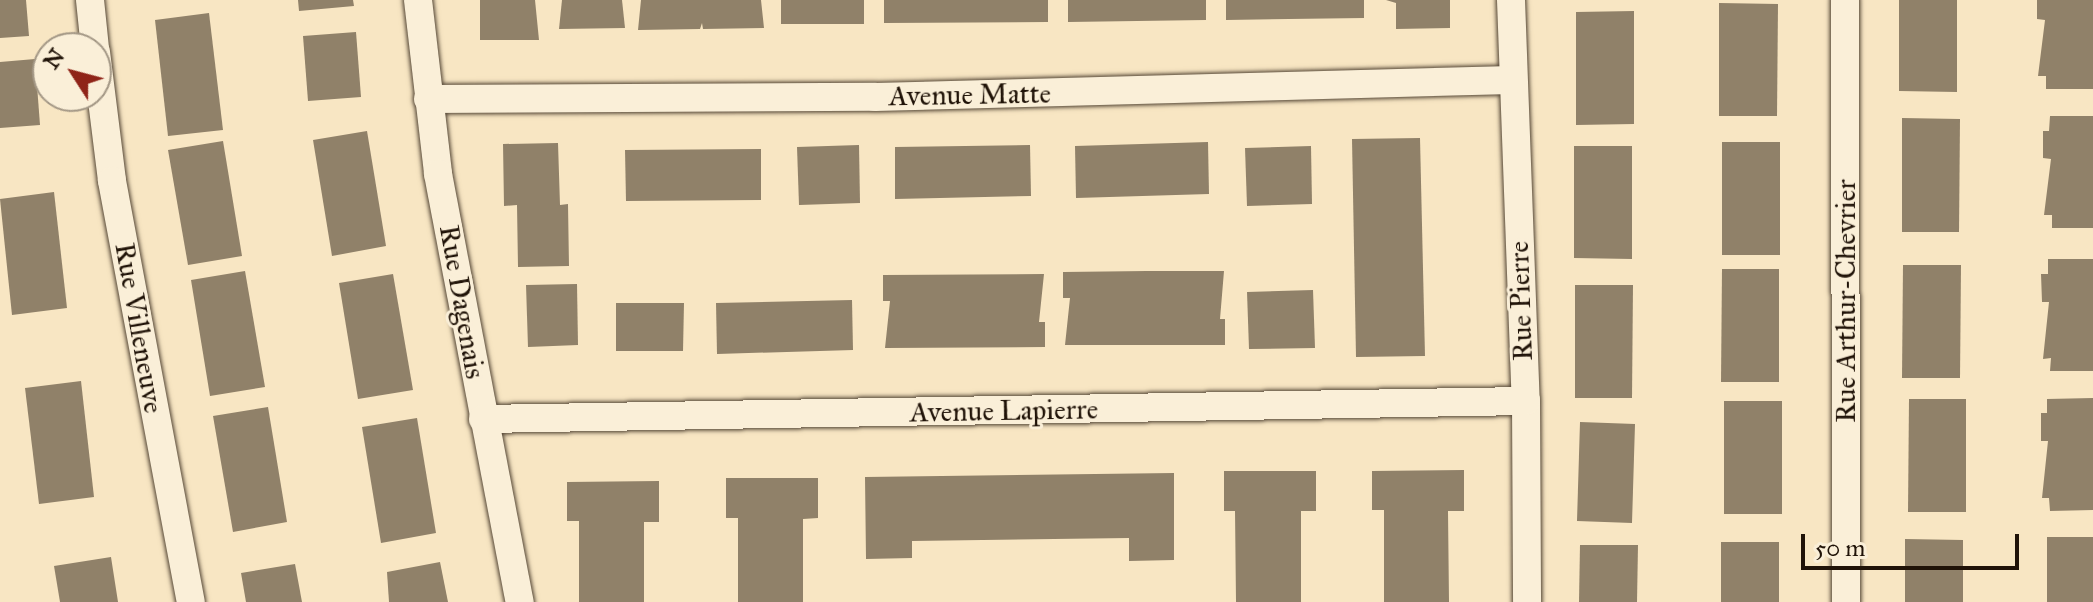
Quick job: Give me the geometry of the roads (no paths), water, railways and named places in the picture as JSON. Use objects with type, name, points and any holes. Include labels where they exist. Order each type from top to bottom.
[{"type":"street","name":"Rue Villeneuve","points":[[90,0],[94,32]]},
{"type":"street","name":"Rue Dagenais","points":[[418,0],[428,99],[483,419],[520,602]]},
{"type":"street","name":"Rue Pierre","points":[[1511,0],[1526,401],[1527,602]]},
{"type":"street","name":"Rue Arthur-Chevrier","points":[[1845,0],[1846,602]]},
{"type":"street","name":"Avenue Matte","points":[[428,99],[875,97],[1512,80]]},
{"type":"street","name":"Rue Villeneuve","points":[[104,112],[112,181],[191,602]]},
{"type":"street","name":"Avenue Lapierre","points":[[483,419],[1526,401]]}]
